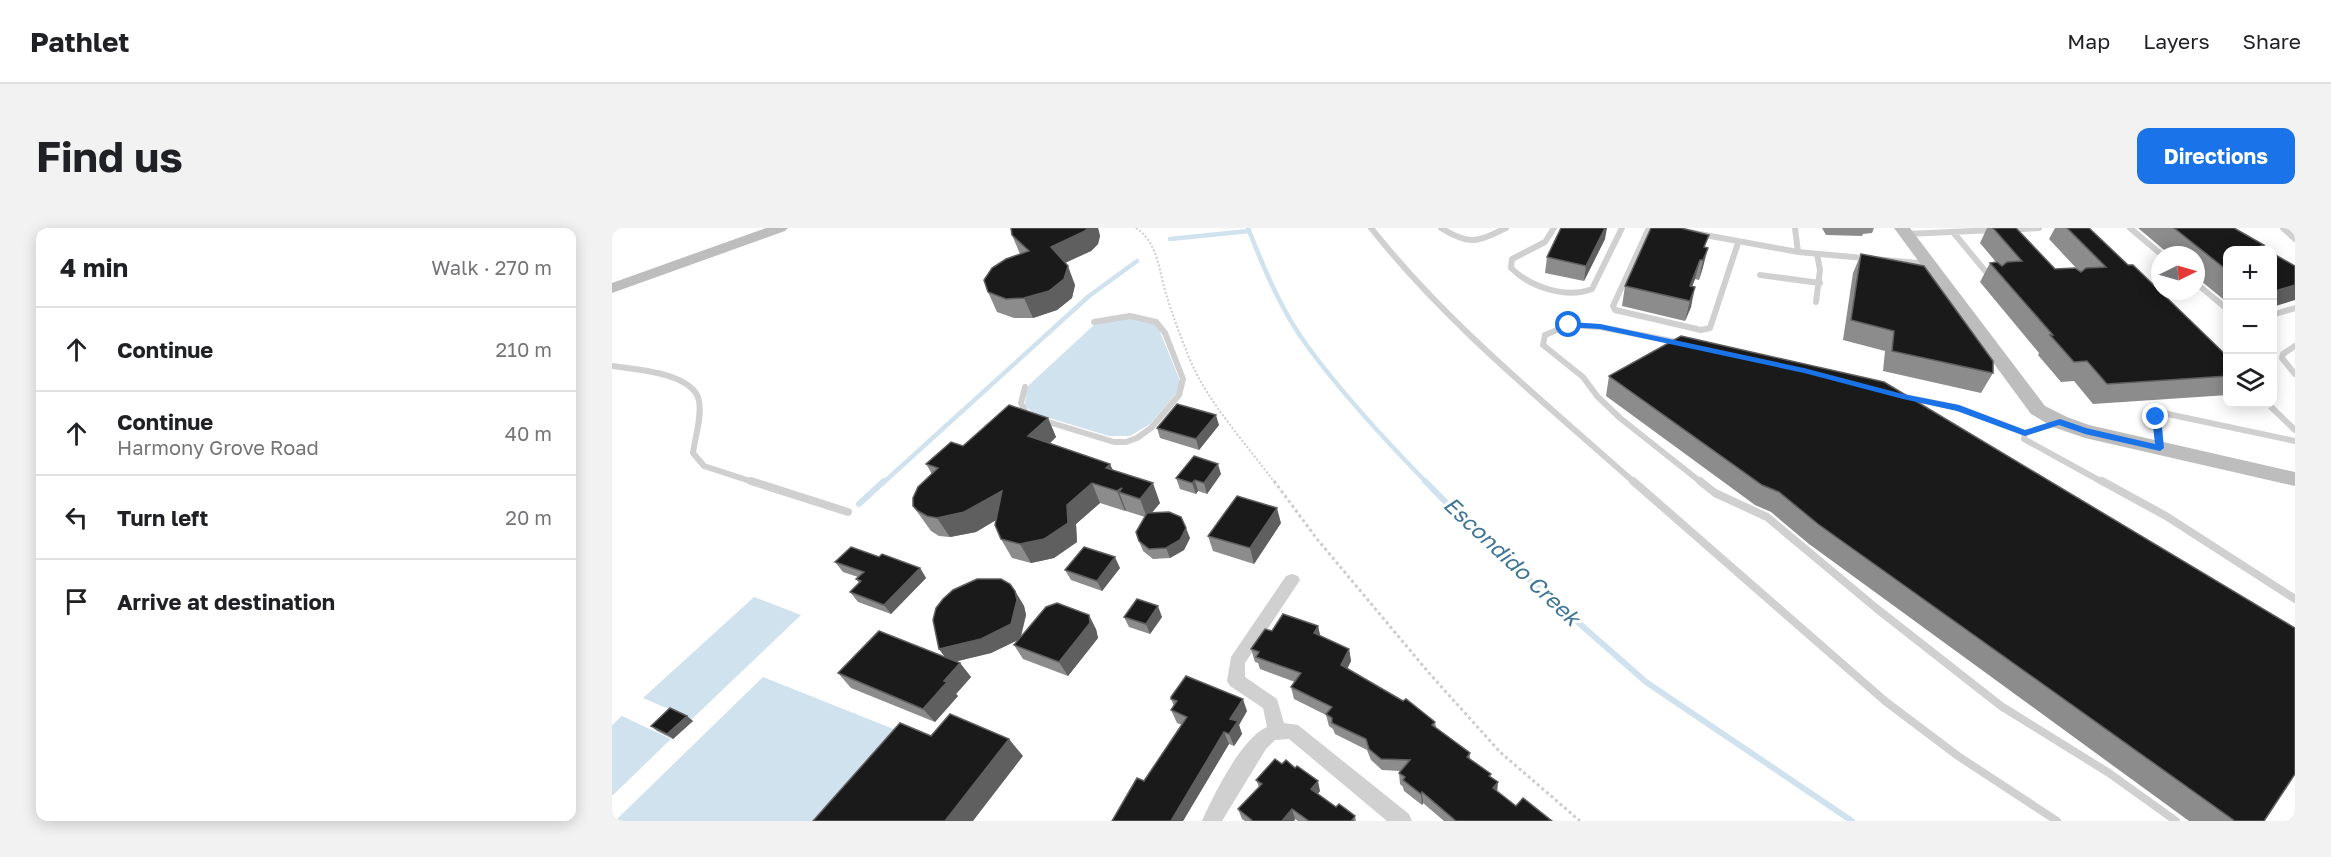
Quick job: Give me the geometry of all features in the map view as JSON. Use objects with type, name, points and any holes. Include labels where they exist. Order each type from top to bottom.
[{"type":"street","points":[[612,276],[748,228]]},
{"type":"street","points":[[612,288],[780,228]]},
{"type":"street","points":[[1666,228],[1738,243],[1798,252],[1929,264]]},
{"type":"street","points":[[1904,231],[2038,410],[2060,422],[2085,431],[2295,479]]},
{"type":"street","points":[[1277,731],[1271,704],[1236,681],[1237,662],[1292,580]]},
{"type":"street","points":[[1212,821],[1255,749],[1264,737],[1277,731],[1292,731],[1402,821]]},
{"type":"lane","points":[[1371,228],[1401,266],[1456,324],[1782,613],[1885,701],[1958,756],[2057,821]]},
{"type":"lane","points":[[1441,228],[1466,242],[1478,241],[1506,228]]},
{"type":"lane","points":[[1554,228],[1545,242],[1512,259],[1509,263],[1510,268],[1514,273],[1544,287],[1575,295],[1592,289],[1622,228]]},
{"type":"lane","points":[[1649,228],[1613,306],[1615,310],[1701,330],[1710,328],[1738,243]]},
{"type":"lane","points":[[1795,228],[1798,252]]},
{"type":"lane","points":[[1904,231],[1953,232],[2039,228]]},
{"type":"lane","points":[[2130,228],[2151,246]]},
{"type":"lane","points":[[2283,228],[2291,232],[2295,239]]},
{"type":"lane","points":[[2017,229],[2024,237]]},
{"type":"lane","points":[[1953,232],[1992,280]]},
{"type":"lane","points":[[1816,302],[1820,283],[1817,254]]},
{"type":"lane","points":[[1760,275],[1820,283]]},
{"type":"lane","points":[[2205,291],[2223,306]]},
{"type":"lane","points":[[2277,313],[2295,308]]},
{"type":"lane","points":[[1024,387],[1022,409],[1029,416],[1114,442],[1126,442],[1137,438],[1151,428],[1179,395],[1183,385],[1165,333],[1156,322],[1137,316],[1122,316],[1094,322]]},
{"type":"lane","points":[[1694,346],[1600,327],[1569,325],[1545,335],[1543,345],[1584,377],[1597,396],[1620,418],[1715,493],[1767,518],[1876,608],[2001,706],[2109,773],[2176,821]]},
{"type":"lane","points":[[2295,346],[2283,354],[2282,358],[2295,374]]},
{"type":"lane","points":[[612,366],[682,380],[692,388],[699,399],[693,453],[704,466],[848,512]]},
{"type":"lane","points":[[1892,394],[1959,408],[2025,433],[2060,422]]},
{"type":"lane","points":[[2272,408],[2295,430]]},
{"type":"lane","points":[[2160,448],[2156,417],[2163,412],[2295,441]]},
{"type":"lane","points":[[2025,433],[2024,439],[2166,516],[2295,599]]},
{"type":"path","points":[[1136,228],[1142,232],[1158,256],[1166,295],[1192,364],[1214,400],[1317,539],[1429,673],[1500,752],[1580,821]]},
{"type":"water","points":[[1119,317],[1150,321],[1158,327],[1180,381],[1179,390],[1150,424],[1130,436],[1109,436],[1036,414],[1025,407],[1029,385],[1095,324]]},
{"type":"water","points":[[754,597],[801,615],[692,719],[643,698]]},
{"type":"water","points":[[763,677],[911,736],[837,821],[615,821]]},
{"type":"water","points":[[622,716],[671,739],[612,796],[612,725]]},
{"type":"building","points":[[1011,228],[1088,228],[1051,247],[1068,266],[1064,279],[1049,291],[1024,298],[1006,299],[988,292],[984,280],[992,268],[1006,259],[1029,251],[1012,235]]},
{"type":"building","points":[[1561,228],[1605,228],[1586,266],[1547,257]]},
{"type":"building","points":[[1651,228],[1681,228],[1709,235],[1704,247],[1708,248],[1703,260],[1700,260],[1690,286],[1695,287],[1690,301],[1625,286]]},
{"type":"building","points":[[1993,228],[2016,228],[2055,269],[2075,268],[2081,272],[2086,268],[2106,267],[2067,228],[2089,228],[2128,265],[2133,265],[2151,282],[2151,300],[2169,300],[2223,352],[2223,376],[2107,384],[2087,361],[2074,362],[1990,263],[1997,262],[2002,266],[2007,262],[2022,261]]},
{"type":"building","points":[[2174,228],[2234,228],[2264,245],[2223,246],[2223,267],[2205,253],[2205,246],[2197,246]]},
{"type":"building","points":[[1861,254],[1924,266],[1993,361],[1993,373],[1892,351],[1894,331],[1851,320]]},
{"type":"building","points":[[2277,256],[2295,266],[2295,285],[2277,290]]},
{"type":"building","points":[[1681,336],[1884,382],[2295,628],[2295,774],[2264,821],[2235,821],[1818,524],[1779,492],[1762,485],[1609,376]]},
{"type":"building","points":[[1177,404],[1216,415],[1196,439],[1157,428]]},
{"type":"building","points":[[1009,405],[1048,418],[1028,436],[1110,464],[1106,468],[1153,483],[1140,499],[1119,492],[1122,488],[1117,491],[1092,483],[1067,505],[1068,523],[1044,539],[1020,544],[1001,539],[995,525],[1002,491],[964,512],[937,518],[918,511],[913,506],[913,498],[918,487],[938,468],[926,464],[951,442],[963,446]]},
{"type":"building","points":[[1194,456],[1218,464],[1204,483],[1195,480],[1192,483],[1176,478]]},
{"type":"building","points":[[1237,496],[1277,508],[1250,548],[1208,536]]},
{"type":"building","points":[[1169,512],[1181,517],[1186,528],[1180,540],[1166,548],[1149,549],[1139,541],[1136,532],[1147,513]]},
{"type":"building","points":[[851,547],[879,557],[882,554],[920,568],[884,605],[850,592],[861,581],[856,579],[864,572],[835,562]]},
{"type":"building","points":[[1084,547],[1115,557],[1097,581],[1065,570]]},
{"type":"building","points":[[977,579],[1001,579],[1010,584],[1017,600],[1011,624],[981,639],[939,649],[933,620],[936,608],[953,590]]},
{"type":"building","points":[[1137,599],[1158,606],[1146,624],[1124,617]]},
{"type":"building","points":[[1057,603],[1089,615],[1090,623],[1059,662],[1014,645],[1046,607]]},
{"type":"building","points":[[1283,614],[1318,626],[1314,633],[1349,649],[1341,665],[1403,701],[1406,699],[1435,722],[1432,725],[1470,753],[1467,757],[1491,774],[1489,776],[1498,782],[1493,788],[1516,806],[1523,798],[1552,821],[1456,821],[1422,792],[1421,794],[1403,780],[1405,777],[1399,773],[1410,760],[1381,759],[1369,749],[1366,739],[1332,723],[1332,718],[1326,714],[1332,707],[1291,687],[1301,673],[1256,657],[1259,652],[1251,649],[1265,629],[1272,631]]},
{"type":"building","points":[[879,631],[960,663],[923,709],[838,673]]},
{"type":"building","points":[[1186,676],[1243,699],[1230,719],[1238,721],[1229,734],[1224,732],[1171,821],[1112,821],[1137,778],[1144,781],[1187,717],[1171,710],[1177,701],[1171,697]]},
{"type":"building","points":[[670,708],[687,716],[667,734],[651,726]]},
{"type":"building","points":[[950,714],[1009,739],[945,821],[813,821],[900,723],[931,736]]},
{"type":"building","points":[[1275,759],[1282,764],[1286,760],[1318,781],[1311,789],[1336,807],[1339,804],[1355,816],[1353,821],[1309,821],[1292,809],[1282,821],[1253,821],[1238,809],[1262,784],[1256,780]]},
{"type":"waterway","name":"Escondido Creek","points":[[1248,228],[1282,305],[1308,347],[1365,417],[1427,483]]},
{"type":"waterway","points":[[1170,239],[1249,231]]},
{"type":"waterway","points":[[883,483],[1089,296],[1137,261]]},
{"type":"waterway","points":[[859,504],[884,481]]},
{"type":"waterway","name":"Escondido Creek","points":[[1425,481],[1475,532],[1646,682],[1852,821]]},
{"type":"route","points":[[1569,325],[1600,327],[1672,341],[1804,371],[1903,397],[1959,408],[2025,433],[2060,422],[2085,431],[2160,448],[2156,417]]}]
